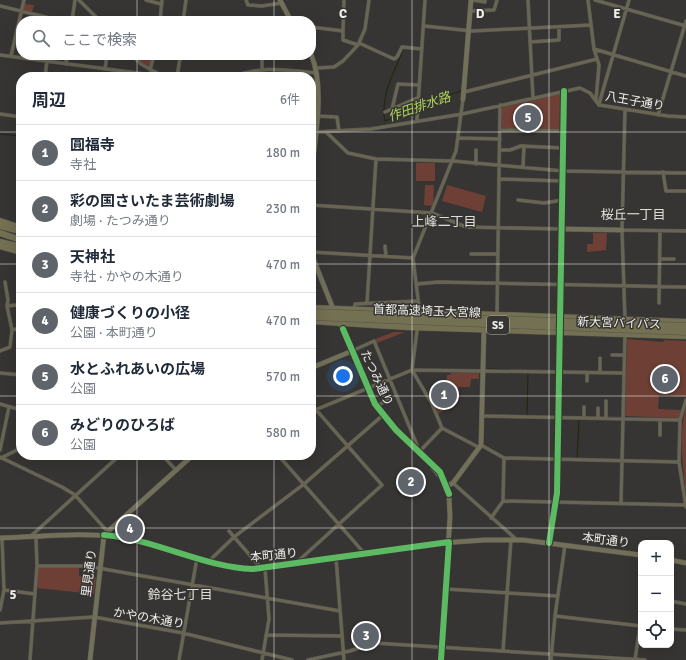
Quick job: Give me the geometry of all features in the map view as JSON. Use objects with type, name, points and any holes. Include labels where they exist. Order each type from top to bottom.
[{"type":"highway","points":[[0,221],[16,226]]},
{"type":"highway","points":[[0,226],[16,231]]},
{"type":"highway","points":[[0,234],[16,239]]},
{"type":"highway","points":[[0,242],[16,246]]},
{"type":"highway","points":[[0,246],[16,251]]},
{"type":"highway","name":"新大宮バイパス","points":[[316,308],[686,322]]},
{"type":"highway","name":"首都高速埼玉大宮線","points":[[316,312],[686,326]]},
{"type":"highway","name":"首都高速埼玉大宮線","points":[[316,317],[686,332]]},
{"type":"highway","name":"新大宮バイパス","points":[[316,321],[686,336]]},
{"type":"main road","points":[[463,99],[472,0]]},
{"type":"main road","points":[[281,2],[288,16]]},
{"type":"main road","points":[[313,60],[317,70],[318,93],[316,122]]},
{"type":"main road","points":[[562,229],[622,230]]},
{"type":"main road","name":"たつみ通り","points":[[316,265],[376,406],[417,451],[432,465],[447,486],[450,506],[449,542],[441,660]]},
{"type":"main road","points":[[447,486],[453,484],[480,446],[484,329]]},
{"type":"main road","points":[[316,366],[352,351]]},
{"type":"main road","name":"里見通り","points":[[90,660],[104,535],[187,460]]},
{"type":"main road","name":"本町通り","points":[[1,538],[104,535],[131,540],[236,568],[264,568],[449,542],[511,539],[638,555]]},
{"type":"main road","points":[[674,561],[686,563]]},
{"type":"street","points":[[20,16],[24,0]]},
{"type":"street","points":[[73,16],[75,0]]},
{"type":"street","points":[[79,0],[95,16]]},
{"type":"street","points":[[146,0],[161,4]]},
{"type":"street","points":[[160,16],[162,0]]},
{"type":"street","points":[[184,16],[186,0]]},
{"type":"street","points":[[246,0],[248,5],[262,6],[281,2]]},
{"type":"street","points":[[344,0],[343,40],[359,44],[394,59],[397,57],[402,47],[422,49]]},
{"type":"street","points":[[245,72],[262,69],[317,70],[334,67],[343,61],[359,44],[365,29],[369,0]]},
{"type":"street","points":[[417,120],[417,98],[426,0]]},
{"type":"street","points":[[472,0],[485,2],[485,0]]},
{"type":"street","points":[[470,11],[494,10],[497,0]]},
{"type":"street","points":[[528,0],[533,98]]},
{"type":"street","points":[[588,0],[594,49],[599,65],[596,100]]},
{"type":"street","points":[[595,0],[685,26]]},
{"type":"street","points":[[599,104],[629,0]]},
{"type":"street","points":[[0,6],[42,16]]},
{"type":"street","points":[[658,115],[686,21]]},
{"type":"street","points":[[424,26],[469,30],[591,25]]},
{"type":"street","points":[[530,42],[559,40],[559,26]]},
{"type":"street","points":[[316,28],[343,31]]},
{"type":"street","points":[[12,56],[16,36]]},
{"type":"street","points":[[594,49],[686,76]]},
{"type":"street","points":[[0,55],[16,57]]},
{"type":"street","points":[[464,92],[597,59]]},
{"type":"street","points":[[40,60],[129,72]]},
{"type":"street","points":[[66,60],[66,64]]},
{"type":"street","points":[[105,69],[106,60]]},
{"type":"street","points":[[138,60],[153,72]]},
{"type":"street","points":[[150,70],[153,60]]},
{"type":"street","points":[[178,72],[180,60]]},
{"type":"street","points":[[262,60],[262,69]]},
{"type":"street","points":[[46,72],[47,61]]},
{"type":"street","points":[[392,109],[398,84],[418,85]]},
{"type":"street","name":"八王子通り","points":[[462,114],[580,88],[585,90],[599,104],[658,115],[686,117]]},
{"type":"street","points":[[549,543],[556,503],[558,460],[564,91]]},
{"type":"street","points":[[385,112],[417,98]]},
{"type":"street","points":[[419,307],[413,258],[453,161],[459,138],[463,99]]},
{"type":"street","points":[[497,315],[500,105]]},
{"type":"street","points":[[625,109],[622,230],[625,320]]},
{"type":"street","points":[[0,114],[16,116]]},
{"type":"street","points":[[316,134],[326,132],[371,129],[417,120],[462,114]]},
{"type":"street","points":[[317,116],[338,117],[339,131]]},
{"type":"street","points":[[500,130],[564,131]]},
{"type":"street","points":[[326,132],[348,153],[376,159],[453,161],[563,171],[686,173]]},
{"type":"street","points":[[459,138],[500,139]]},
{"type":"street","points":[[500,150],[510,150],[524,146],[563,148]]},
{"type":"street","points":[[523,167],[524,146]]},
{"type":"street","points":[[476,150],[476,164]]},
{"type":"street","points":[[367,303],[376,159]]},
{"type":"street","points":[[663,172],[666,191],[686,191]]},
{"type":"street","points":[[499,179],[563,182]]},
{"type":"street","points":[[518,200],[544,203],[563,200]]},
{"type":"street","points":[[316,204],[432,213],[466,227],[562,229]]},
{"type":"street","points":[[622,230],[686,231]]},
{"type":"street","points":[[659,303],[660,231]]},
{"type":"street","points":[[385,246],[386,256]]},
{"type":"street","points":[[316,253],[413,258]]},
{"type":"street","points":[[471,254],[498,254]]},
{"type":"street","points":[[660,259],[674,259]]},
{"type":"street","points":[[0,352],[10,346],[12,330],[7,306],[8,300],[5,282]]},
{"type":"street","points":[[417,284],[439,282],[686,287]]},
{"type":"street","points":[[354,310],[355,304],[418,301]]},
{"type":"street","points":[[7,306],[16,305]]},
{"type":"street","points":[[12,330],[16,329]]},
{"type":"street","points":[[417,331],[412,370],[432,404],[442,428],[504,458],[679,462]]},
{"type":"street","points":[[621,504],[625,333]]},
{"type":"street","points":[[352,351],[374,341],[417,445],[417,451]]},
{"type":"street","points":[[612,355],[624,355]]},
{"type":"street","points":[[600,358],[600,373]]},
{"type":"street","points":[[316,410],[412,370],[624,373]]},
{"type":"street","points":[[0,373],[16,375]]},
{"type":"street","points":[[587,373],[587,381]]},
{"type":"street","points":[[376,406],[388,400]]},
{"type":"street","points":[[503,501],[686,506],[679,462],[680,420],[686,400]]},
{"type":"street","points":[[606,401],[606,418]]},
{"type":"street","points":[[0,404],[16,409]]},
{"type":"street","points":[[0,450],[9,407]]},
{"type":"street","points":[[584,407],[584,418]]},
{"type":"street","points":[[598,408],[598,418]]},
{"type":"street","points":[[296,563],[382,485],[316,411]]},
{"type":"street","points":[[209,562],[234,537],[304,484],[383,415]]},
{"type":"street","points":[[482,416],[680,420]]},
{"type":"street","points":[[660,420],[660,435]]},
{"type":"street","points":[[417,451],[442,428]]},
{"type":"street","points":[[1,458],[16,450]]},
{"type":"street","points":[[1,458],[62,487],[75,495],[107,531]]},
{"type":"street","points":[[491,518],[503,501],[504,458]]},
{"type":"street","points":[[30,537],[114,460]]},
{"type":"street","points":[[167,460],[176,470]]},
{"type":"street","points":[[282,460],[365,554]]},
{"type":"street","points":[[453,484],[516,539]]},
{"type":"street","points":[[229,531],[264,568],[269,619],[262,660]]},
{"type":"street","points":[[30,660],[37,566],[36,537]]},
{"type":"street","points":[[0,610],[4,590],[1,538]]},
{"type":"street","points":[[503,651],[511,539]]},
{"type":"street","points":[[551,660],[557,596],[566,545]]},
{"type":"street","points":[[179,660],[197,558]]},
{"type":"street","points":[[336,558],[344,660]]},
{"type":"street","points":[[37,566],[84,566],[100,568],[340,611]]},
{"type":"street","points":[[446,589],[557,596]]},
{"type":"street","points":[[4,590],[35,594]]},
{"type":"street","points":[[674,602],[686,604]]},
{"type":"street","points":[[555,616],[638,626]]},
{"type":"street","name":"かやの木通り","points":[[0,623],[94,617],[183,633],[292,660]]},
{"type":"street","points":[[674,629],[686,630]]},
{"type":"street","points":[[266,635],[342,636]]},
{"type":"street","points":[[635,660],[638,640]]},
{"type":"street","points":[[308,660],[344,652],[374,642],[645,660]]},
{"type":"shaded area","points":[[24,4],[34,5],[32,12],[24,11]]},
{"type":"shaded area","points":[[140,60],[151,60],[150,66],[142,63]]},
{"type":"shaded area","points":[[562,93],[562,130],[502,128],[502,105],[522,103]]},
{"type":"shaded area","points":[[416,163],[435,163],[435,181],[416,181]]},
{"type":"shaded area","points":[[425,185],[434,185],[433,206],[424,205]]},
{"type":"shaded area","points":[[447,185],[486,196],[482,212],[442,201]]},
{"type":"shaded area","points":[[593,233],[607,233],[606,250],[587,252],[587,244],[593,244]]},
{"type":"shaded area","points":[[394,332],[405,332],[377,343],[375,339]]},
{"type":"shaded area","points":[[627,339],[663,342],[664,340],[686,341],[686,397],[659,395],[658,409],[682,410],[678,418],[625,416]]},
{"type":"shaded area","points":[[451,373],[479,373],[479,379],[471,379],[470,387],[458,387],[458,401],[438,414],[435,404],[441,402],[437,392],[446,391],[447,375],[450,375]]},
{"type":"shaded area","points":[[686,407],[686,494],[682,429]]},
{"type":"shaded area","points":[[132,518],[135,521],[133,523],[145,536],[144,537],[123,532],[120,526]]},
{"type":"shaded area","points":[[38,567],[79,567],[79,576],[96,577],[94,594],[36,588]]},
{"type":"waterway","name":"作田排水路","points":[[403,50],[386,94],[384,103],[385,121],[417,107]]},
{"type":"waterway","name":"作田排水路","points":[[419,106],[432,100],[462,91]]},
{"type":"waterway","points":[[0,134],[16,136]]},
{"type":"waterway","points":[[488,369],[515,370]]},
{"type":"waterway","points":[[527,416],[528,373]]},
{"type":"waterway","points":[[577,457],[579,420]]},
{"type":"cycle path","points":[[549,543],[557,493],[564,91]]},
{"type":"cycle path","points":[[343,329],[375,404],[396,430],[440,472],[449,494]]},
{"type":"cycle path","points":[[104,535],[142,542],[215,563],[253,569],[449,542],[441,660]]},
{"type":"place","name":"水とふれあいの広場","points":[[528,118]]},
{"type":"place","name":"みどりのひろば","points":[[665,379]]},
{"type":"place","name":"圓福寺","points":[[444,395]]},
{"type":"place","name":"彩の国さいたま芸術劇場","points":[[411,482]]},
{"type":"place","name":"健康づくりの小径","points":[[130,529]]},
{"type":"place","name":"天神社","points":[[366,636]]},
{"type":"district","name":"桜丘一丁目","points":[[633,214]]},
{"type":"district","name":"上峰二丁目","points":[[444,221]]},
{"type":"district","name":"鈴谷七丁目","points":[[180,594]]}]
